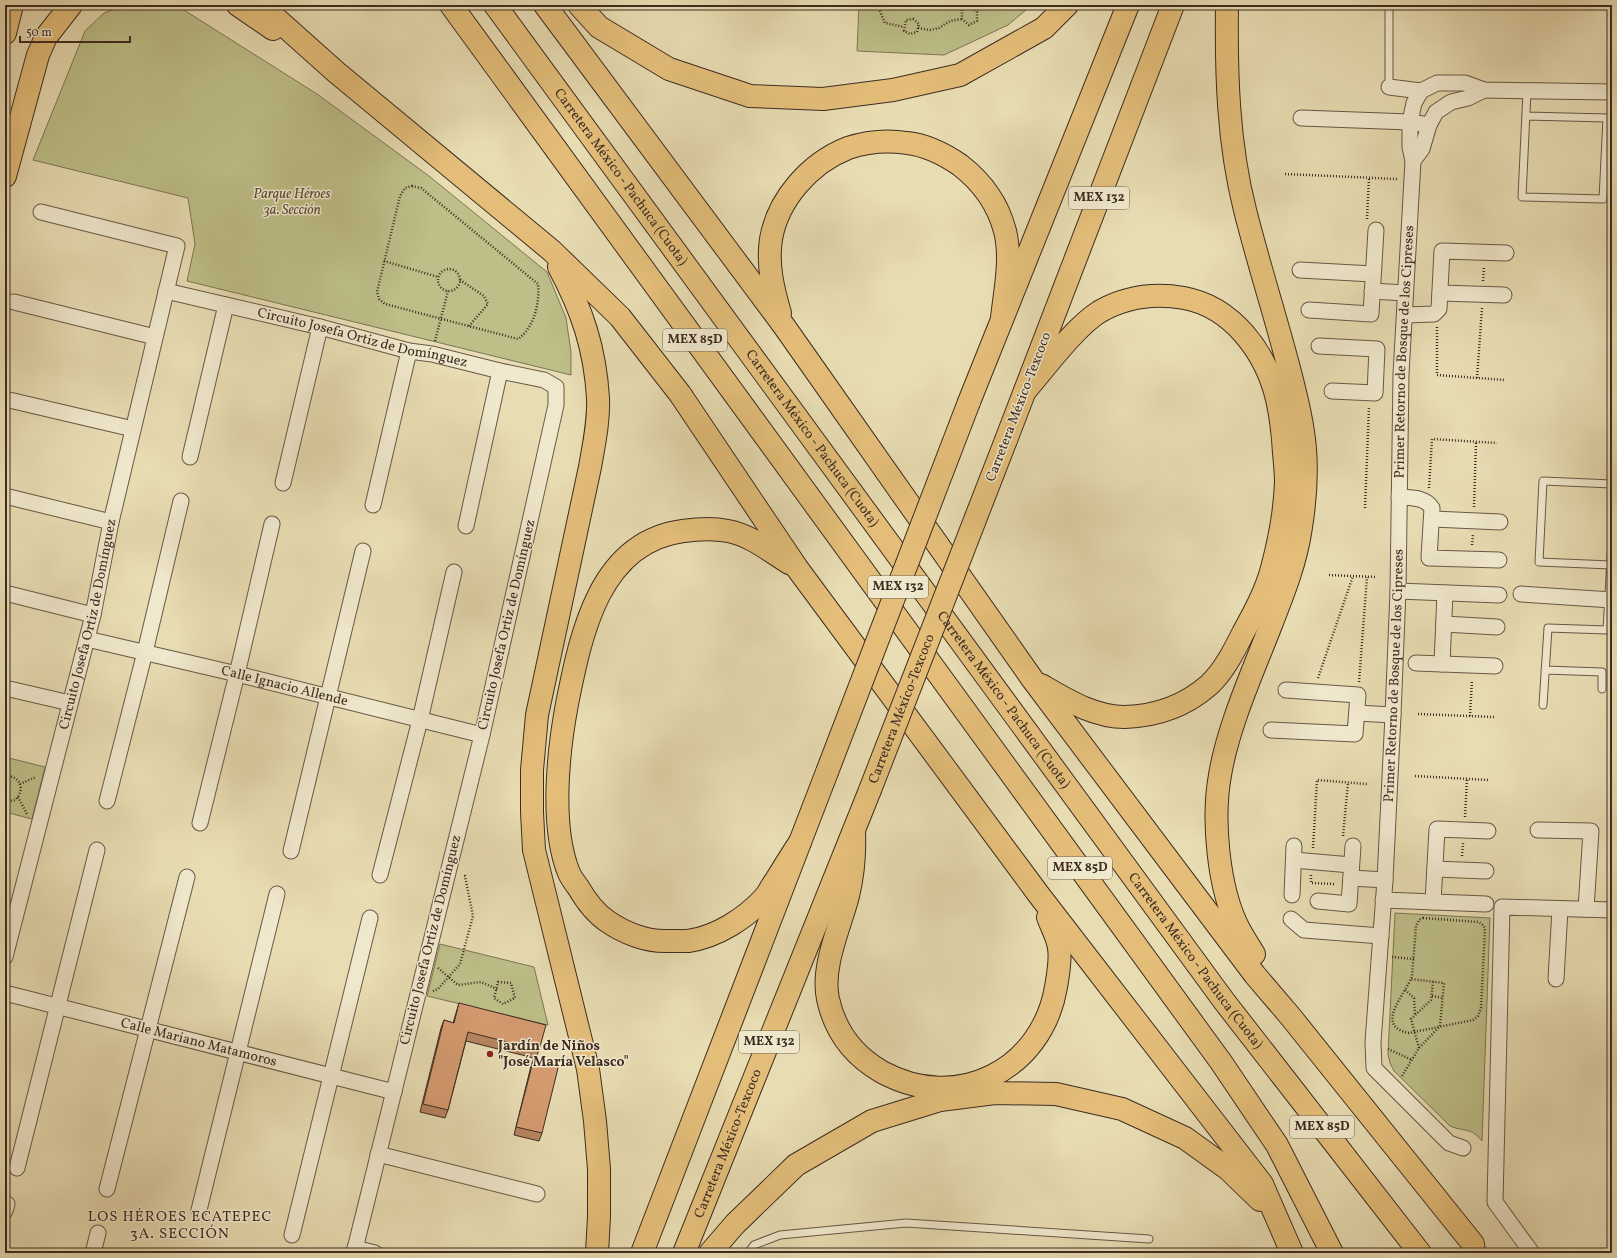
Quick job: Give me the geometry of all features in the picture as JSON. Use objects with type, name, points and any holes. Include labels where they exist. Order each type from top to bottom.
[{"type":"highway","points":[[5,33],[12,5]]},
{"type":"highway","points":[[5,176],[38,56],[46,37],[71,5]]},
{"type":"highway","points":[[238,5],[336,72]]},
{"type":"highway","points":[[261,5],[336,72],[552,251],[620,318],[680,394],[797,568],[1039,895],[1262,1184],[1292,1253]]},
{"type":"highway","name":"MEX 85D","points":[[452,5],[1221,1062],[1277,1144],[1332,1253]]},
{"type":"highway","name":"Carretera México - Pachuca (Cuota)","points":[[495,5],[1220,995],[1420,1253]]},
{"type":"highway","points":[[544,5],[784,326],[1033,680],[1254,975],[1290,1016],[1473,1244],[1474,1253]]},
{"type":"highway","points":[[579,5],[599,27],[669,69],[750,96],[823,99],[893,90],[960,75],[1044,28],[1068,5]]},
{"type":"highway","name":"MEX 132","points":[[642,1253],[969,402],[1128,5]]},
{"type":"highway","name":"Carretera México-Texcoco","points":[[684,1253],[854,831],[1026,391],[1173,5]]},
{"type":"highway","points":[[1227,5],[1226,58],[1234,153],[1245,209],[1280,333],[1301,419],[1305,451],[1305,488],[1301,528],[1292,570],[1244,695],[1229,739],[1220,773],[1217,799],[1217,825],[1220,862],[1226,895],[1238,927],[1290,1016]]},
{"type":"highway","points":[[784,326],[771,280],[769,260],[771,238],[787,197],[801,180],[821,163],[848,148],[871,143],[893,142],[924,146],[943,155],[968,171],[990,196],[1002,220],[1008,253],[1002,318]]},
{"type":"highway","points":[[552,251],[576,299],[588,333],[595,368],[598,399],[597,430],[537,715],[532,770],[532,819],[534,850],[588,1070],[595,1121],[598,1169],[599,1216],[596,1253]]},
{"type":"highway","points":[[1026,391],[1078,329],[1099,312],[1122,301],[1146,296],[1171,296],[1191,299],[1229,318],[1246,335],[1258,352],[1277,399],[1283,440],[1286,482],[1272,569],[1255,610],[1232,656],[1210,684],[1205,688],[1189,700],[1167,711],[1124,717],[1103,714],[1080,706],[1033,680]]},
{"type":"highway","points":[[797,568],[755,541],[728,531],[699,529],[669,533],[638,546],[616,566],[598,597],[582,637],[561,735],[557,792],[560,841],[569,874],[587,902],[606,921],[633,935],[659,941],[689,940],[715,933],[740,919],[765,896],[800,842]]},
{"type":"highway","points":[[854,831],[855,846],[852,879],[834,943],[828,976],[828,997],[833,1017],[841,1034],[855,1052],[873,1067],[894,1079],[920,1087],[945,1089],[967,1086],[988,1078],[1011,1066],[1028,1048],[1042,1028],[1053,1002],[1058,974],[1059,947],[1039,895]]},
{"type":"highway","points":[[710,1253],[735,1224],[796,1165],[872,1121],[940,1100],[995,1093],[1056,1094],[1122,1109],[1185,1138],[1228,1168],[1275,1216]]},
{"type":"street","name":"Primer Retorno de Bosque de los Cipreses","points":[[1463,1148],[1449,1143],[1394,1090],[1374,1068],[1373,1042],[1385,880],[1398,591],[1401,374],[1413,161],[1410,147],[1410,122],[1414,103],[1421,91],[1437,83],[1465,83],[1484,90],[1612,92]]},
{"type":"street","points":[[1389,86],[1421,91]]},
{"type":"street","name":"Primer Retorno de Bosque de los Cipreses","points":[[1413,161],[1422,148],[1429,125],[1436,112],[1451,102],[1468,98],[1484,90]]},
{"type":"street","points":[[1301,118],[1410,122],[1429,125]]},
{"type":"street","name":"Circuito Josefa Ortiz de Domínguez","points":[[5,957],[93,616],[111,522],[177,246],[41,212]]},
{"type":"street","points":[[1309,310],[1371,314],[1374,274],[1371,226]]},
{"type":"street","points":[[1404,315],[1434,314],[1439,309],[1442,251],[1506,253]]},
{"type":"street","points":[[1300,270],[1374,274]]},
{"type":"street","name":"Circuito Josefa Ortiz de Domínguez","points":[[166,291],[320,327],[409,351],[432,354],[544,380],[556,387],[556,405],[482,735],[355,1251]]},
{"type":"street","points":[[1372,291],[1405,293]]},
{"type":"street","points":[[1440,293],[1504,295]]},
{"type":"street","points":[[14,302],[155,337]]},
{"type":"street","points":[[190,457],[226,305]]},
{"type":"street","points":[[283,483],[320,327]]},
{"type":"street","points":[[1319,346],[1377,349],[1375,393],[1332,391]]},
{"type":"street","points":[[373,505],[409,351]]},
{"type":"street","points":[[466,526],[500,371]]},
{"type":"street","points":[[1377,371],[1401,374]]},
{"type":"street","points":[[5,399],[133,429]]},
{"type":"street","points":[[5,496],[111,522]]},
{"type":"street","points":[[1399,497],[1423,500],[1428,502],[1432,508],[1433,519],[1429,558],[1499,560]]},
{"type":"street","points":[[107,801],[145,652],[181,501]]},
{"type":"street","points":[[1433,519],[1500,522]]},
{"type":"street","points":[[200,823],[272,524]]},
{"type":"street","points":[[291,851],[363,551]]},
{"type":"street","points":[[380,874],[420,720],[454,572]]},
{"type":"street","points":[[1398,591],[1499,595]]},
{"type":"street","points":[[5,593],[93,616]]},
{"type":"street","points":[[1442,664],[1444,593]]},
{"type":"street","points":[[1521,594],[1610,600]]},
{"type":"street","points":[[1444,624],[1497,627]]},
{"type":"street","name":"Calle Ignacio Allende","points":[[86,639],[237,674],[482,735]]},
{"type":"street","points":[[1416,663],[1495,666]]},
{"type":"street","points":[[5,688],[70,703]]},
{"type":"street","points":[[1271,730],[1355,734],[1358,695],[1286,690]]},
{"type":"street","points":[[1357,713],[1393,715]]},
{"type":"street","points":[[1433,902],[1437,829],[1488,831]]},
{"type":"street","points":[[1538,830],[1592,831],[1586,909]]},
{"type":"street","points":[[1318,902],[1349,904],[1348,873],[1352,846]]},
{"type":"street","points":[[17,1168],[97,850]]},
{"type":"street","points":[[1292,895],[1294,853],[1312,862],[1348,873],[1385,880]]},
{"type":"street","points":[[1435,869],[1486,871]]},
{"type":"street","points":[[107,1189],[187,877]]},
{"type":"street","points":[[199,1210],[277,894]]},
{"type":"street","points":[[1383,900],[1486,904]]},
{"type":"street","points":[[1532,1253],[1495,1202],[1502,907],[1612,910]]},
{"type":"street","points":[[1556,979],[1560,909]]},
{"type":"street","points":[[292,1235],[370,918]]},
{"type":"street","points":[[1291,919],[1304,930],[1381,936]]},
{"type":"street","name":"Calle Mariano Matamoros","points":[[5,993],[394,1092]]},
{"type":"street","points":[[378,1154],[537,1194]]},
{"type":"street","points":[[93,1253],[98,1233]]},
{"type":"street","points":[[355,1251],[375,1253]]},
{"type":"lane","points":[[1389,5],[1389,86]]},
{"type":"lane","points":[[1526,116],[1606,118],[1602,199],[1522,197],[1527,91]]},
{"type":"lane","points":[[1611,565],[1539,562],[1543,480],[1612,484]]},
{"type":"lane","points":[[1543,705],[1548,628],[1607,630],[1610,600],[1612,541]]},
{"type":"lane","points":[[1545,670],[1602,672],[1602,689]]},
{"type":"lane","points":[[748,1253],[754,1245],[780,1235],[906,1223],[1149,1239]]},
{"type":"path","points":[[880,5],[879,9],[885,23],[904,27]]},
{"type":"path","points":[[958,5],[962,10],[962,19],[969,25],[977,20],[977,12],[970,7],[962,10]]},
{"type":"path","points":[[913,19],[919,24],[918,28],[917,32],[910,34],[904,30],[906,20],[913,19]]},
{"type":"path","points":[[918,28],[930,30],[939,28],[950,21],[962,19]]},
{"type":"path","points":[[1285,174],[1412,180]]},
{"type":"path","points":[[1369,178],[1371,226]]},
{"type":"path","points":[[412,186],[421,188],[538,284],[539,296],[530,327],[524,335],[518,339],[385,304],[379,298],[377,292],[384,261],[400,196],[404,188],[412,186]]},
{"type":"path","points":[[1477,378],[1485,252]]},
{"type":"path","points":[[384,261],[438,277]]},
{"type":"path","points":[[448,268],[455,270],[458,273],[460,280],[460,284],[455,289],[448,291],[444,290],[438,285],[438,277],[442,271],[448,268]]},
{"type":"path","points":[[460,280],[484,296],[488,304],[468,326]]},
{"type":"path","points":[[432,354],[448,291]]},
{"type":"path","points":[[1439,309],[1437,322],[1437,375],[1504,380]]},
{"type":"path","points":[[1364,508],[1369,393]]},
{"type":"path","points":[[1428,502],[1432,439],[1497,443]]},
{"type":"path","points":[[1472,560],[1476,442]]},
{"type":"path","points":[[1329,575],[1376,577]]},
{"type":"path","points":[[1313,692],[1353,576]]},
{"type":"path","points":[[1358,695],[1367,577]]},
{"type":"path","points":[[1470,716],[1473,665]]},
{"type":"path","points":[[1418,714],[1494,717]]},
{"type":"path","points":[[5,762],[7,760],[6,776],[18,780],[21,789],[15,800],[5,802]]},
{"type":"path","points":[[1415,776],[1488,780]]},
{"type":"path","points":[[1348,783],[1348,873],[1311,883],[1317,780],[1367,784]]},
{"type":"path","points":[[418,996],[438,989],[460,964],[473,916],[465,876],[449,871]]},
{"type":"path","points":[[1423,918],[1479,922],[1484,925],[1481,1008],[1478,1016],[1473,1020],[1409,1033],[1402,1032],[1395,1028],[1392,1022],[1393,1011],[1411,979],[1414,959],[1416,926],[1419,920],[1423,918]]},
{"type":"path","points":[[1379,957],[1414,959]]},
{"type":"path","points":[[427,958],[458,986],[482,982],[497,989]]},
{"type":"path","points":[[1394,1090],[1419,1048],[1440,1026],[1444,983],[1411,979]]},
{"type":"path","points":[[498,982],[511,983],[516,998],[503,1004],[494,998],[497,989],[498,982]]},
{"type":"path","points":[[1419,1048],[1411,1020],[1431,1000],[1433,982]]},
{"type":"path","points":[[1405,990],[1414,998],[1415,1015]]},
{"type":"path","points":[[1432,996],[1443,998]]},
{"type":"path","points":[[1373,1042],[1412,1060]]},
{"type":"green space","name":"Parque Héroes 3a. Sección","points":[[125,5],[176,5],[317,94],[429,176],[547,272],[566,318],[571,352],[571,375],[187,281],[195,244],[188,198],[33,160],[85,31],[104,13]]},
{"type":"green space","points":[[859,5],[1032,5],[1008,25],[944,55],[857,51]]},
{"type":"green space","points":[[5,757],[45,767],[32,819],[5,812]]},
{"type":"green space","points":[[1395,913],[1490,918],[1482,1141],[1471,1132],[1450,1126],[1394,1071],[1390,1063],[1388,1054]]},
{"type":"green space","points":[[440,944],[534,967],[548,1025],[427,996]]},
{"type":"building","points":[[459,1003],[546,1025],[539,1050],[468,1032],[448,1110],[423,1104],[444,1020],[454,1023]]},
{"type":"building","points":[[534,1058],[559,1064],[542,1133],[516,1127]]},
{"type":"place","name":"Jardín de Niños \"José María Velasco\"","points":[[490,1054]]},
{"type":"district","name":"LOS HÉROES ECATEPEC 3A. SECCIÓN","points":[[180,1226]]}]
